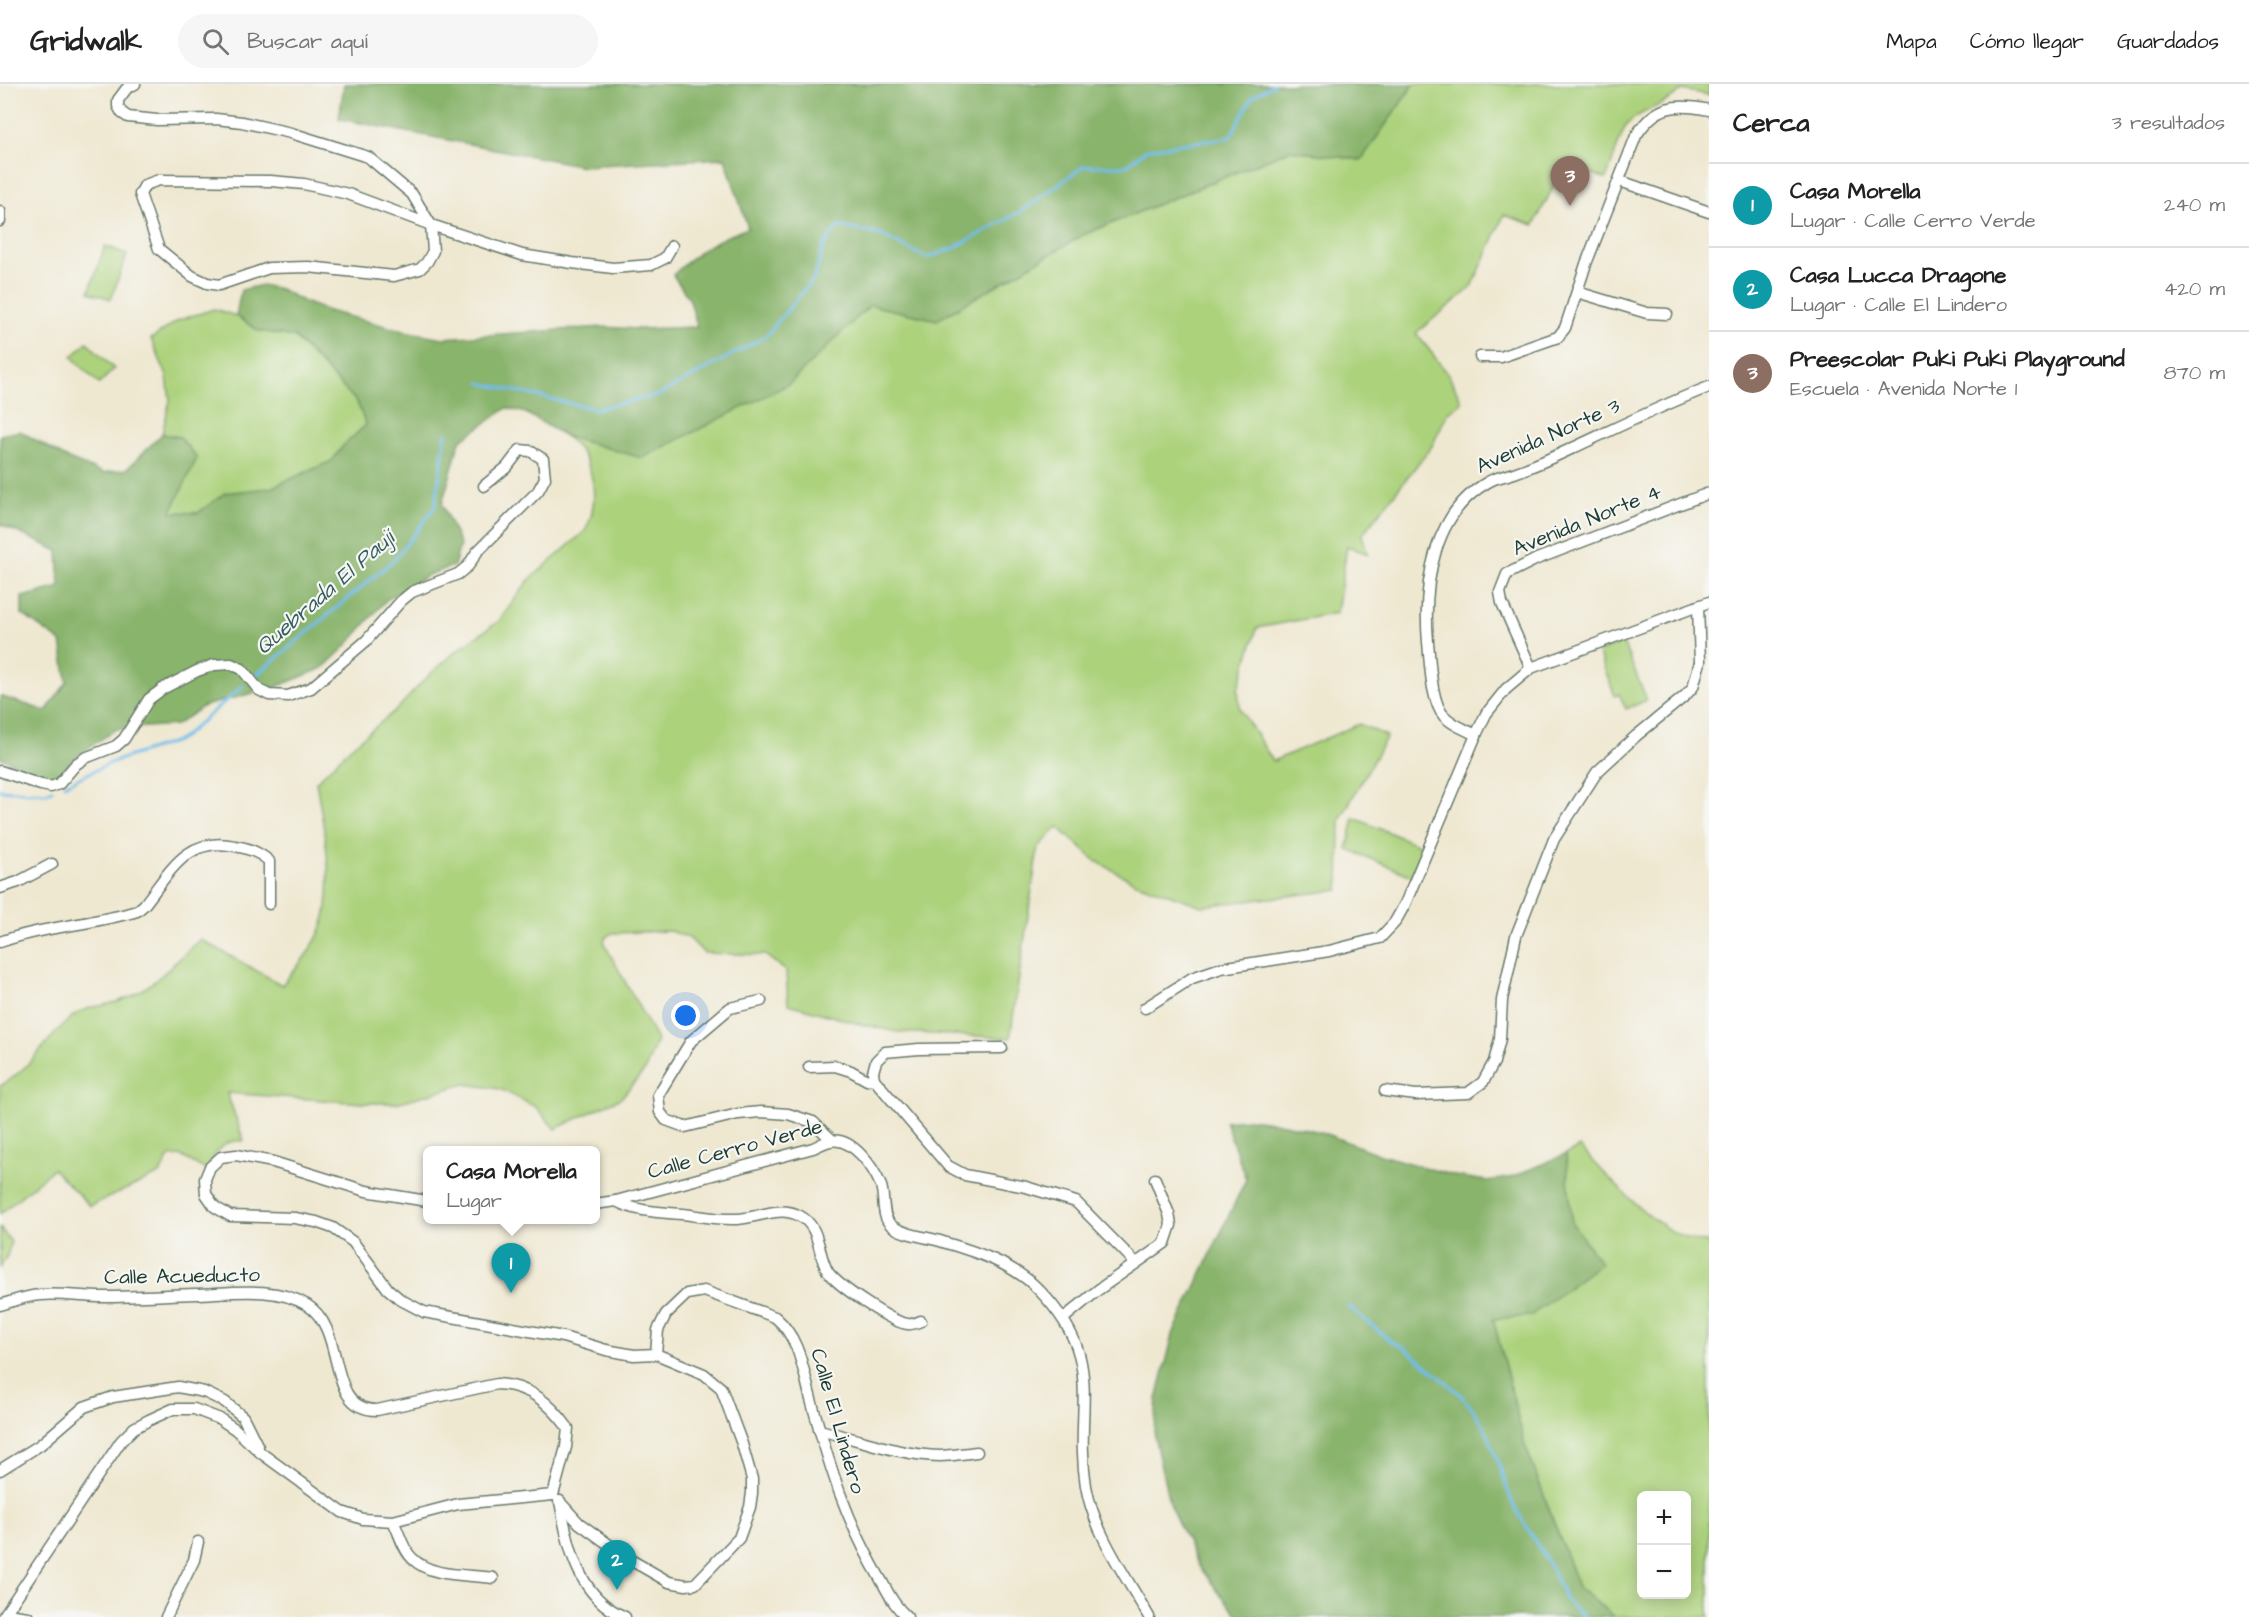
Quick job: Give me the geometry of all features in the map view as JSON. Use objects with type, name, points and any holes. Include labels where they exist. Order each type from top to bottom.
[{"type":"street","points":[[135,84],[127,88],[118,100],[122,113],[128,117],[157,120],[216,119],[242,122],[291,133],[368,157],[412,194],[431,225],[433,251],[420,269],[394,276],[308,267],[269,268],[219,285],[192,276],[159,249],[140,194],[145,185],[159,180],[271,181],[304,184],[348,194],[431,225],[522,255],[613,268],[651,266],[665,258],[672,246]]},
{"type":"street","points":[[1480,357],[1501,357],[1558,337],[1566,328],[1577,292],[1636,136],[1645,122],[1672,105],[1709,110]]},
{"type":"street","points":[[1620,181],[1709,212]]},
{"type":"street","points":[[0,211],[0,221]]},
{"type":"street","points":[[1577,292],[1647,313],[1667,314]]},
{"type":"street","name":"Avenida Norte 3","points":[[1476,735],[1454,724],[1438,707],[1432,681],[1425,614],[1429,577],[1437,550],[1444,530],[1462,500],[1491,480],[1514,474],[1641,415],[1709,387]]},
{"type":"street","points":[[0,771],[41,786],[51,787],[59,784],[76,764],[116,746],[124,739],[149,699],[164,688],[214,665],[231,664],[242,669],[259,690],[269,694],[288,696],[311,688],[366,640],[412,592],[458,574],[468,566],[477,552],[538,491],[545,478],[543,459],[530,451],[520,450],[507,467],[484,486]]},
{"type":"street","name":"Avenida Norte 4","points":[[1531,668],[1502,603],[1500,592],[1507,574],[1537,560],[1709,493]]},
{"type":"street","points":[[1145,1008],[1192,978],[1221,968],[1329,951],[1380,938],[1395,922],[1405,904],[1476,735],[1486,714],[1506,689],[1531,668],[1704,604],[1700,662],[1693,687],[1597,772],[1554,839],[1516,936],[1502,1000],[1500,1039],[1494,1062],[1483,1082],[1468,1094],[1416,1095],[1385,1091]]},
{"type":"street","points":[[0,942],[22,934],[79,925],[137,911],[181,858],[199,847],[220,843],[260,853],[269,861],[269,904]]},
{"type":"street","points":[[0,888],[18,882],[52,864]]},
{"type":"street","points":[[761,1001],[730,1008],[691,1041],[658,1095],[660,1112],[666,1120],[685,1127],[738,1114],[761,1112],[788,1114],[813,1122],[832,1140]]},
{"type":"street","points":[[1002,1048],[919,1049],[885,1052],[876,1060],[874,1079],[948,1166],[965,1175],[1026,1187],[1076,1202],[1131,1258],[1133,1264]]},
{"type":"street","points":[[809,1067],[835,1066],[851,1071],[867,1080],[874,1079]]},
{"type":"street","name":"Calle Cerro Verde","points":[[600,1203],[616,1201],[813,1148],[832,1140],[851,1146],[859,1152],[881,1186],[885,1216],[890,1225],[986,1257],[1015,1270],[1039,1290],[1064,1318],[1075,1340],[1084,1372],[1086,1487],[1096,1520],[1149,1617]]},
{"type":"street","points":[[423,1200],[366,1191],[273,1162],[236,1155],[221,1157],[210,1167],[205,1179],[206,1194],[214,1207],[230,1216],[296,1218],[316,1221],[333,1228],[353,1242],[388,1289],[401,1300],[424,1312],[563,1337],[606,1350],[656,1354],[704,1374],[721,1388],[752,1479],[750,1507],[739,1538],[695,1584],[669,1582],[629,1559],[579,1523],[556,1498]]},
{"type":"street","points":[[1064,1318],[1133,1264],[1165,1243],[1171,1225],[1155,1179]]},
{"type":"street","points":[[616,1201],[630,1208],[717,1219],[740,1219],[772,1212],[791,1213],[809,1223],[815,1233],[829,1273],[847,1290],[896,1320],[909,1324],[921,1321]]},
{"type":"street","name":"Calle El Lindero","points":[[656,1354],[658,1330],[666,1314],[687,1294],[704,1291],[775,1317],[782,1323],[800,1353],[819,1430],[842,1503],[856,1536],[898,1610],[907,1617]]},
{"type":"street","name":"Calle Acueducto","points":[[0,1305],[42,1294],[101,1297],[227,1292],[280,1295],[306,1304],[321,1317],[330,1336],[346,1395],[359,1407],[377,1410],[497,1384],[515,1385],[530,1392],[556,1411],[568,1428],[556,1498]]},
{"type":"street","points":[[0,1470],[40,1445],[84,1407],[113,1397],[178,1387],[204,1392],[225,1402],[243,1417],[261,1453]]},
{"type":"street","points":[[5,1616],[121,1441],[134,1428],[173,1409],[194,1409],[220,1419],[261,1453],[342,1512],[363,1519],[393,1521],[458,1504],[556,1498]]},
{"type":"street","points":[[819,1430],[922,1455],[942,1456],[977,1452]]},
{"type":"street","points":[[556,1498],[570,1551],[586,1586],[610,1611],[625,1617]]},
{"type":"street","points":[[393,1521],[410,1557],[428,1569],[493,1578]]},
{"type":"street","points":[[166,1617],[194,1560],[198,1542]]},
{"type":"street","points":[[5,1616],[28,1617]]},
{"type":"green space","points":[[344,84],[1414,84],[1361,160],[1290,150],[1083,235],[937,320],[870,305],[789,384],[642,458],[565,436],[526,413],[507,408],[460,441],[442,504],[460,545],[454,566],[428,575],[386,600],[347,645],[323,668],[276,687],[204,706],[176,725],[116,729],[72,760],[57,778],[36,777],[8,760],[0,758],[0,696],[46,711],[67,682],[61,642],[22,614],[22,597],[60,587],[58,551],[0,524],[0,435],[20,431],[66,458],[103,473],[127,469],[162,434],[180,437],[197,458],[171,512],[198,513],[225,493],[270,488],[332,461],[343,446],[366,425],[357,402],[295,337],[259,331],[236,316],[241,290],[262,285],[280,289],[304,302],[328,311],[404,331],[443,338],[603,327],[638,329],[697,327],[690,300],[673,275],[708,247],[748,228],[725,158],[583,166],[339,119]]},
{"type":"green space","points":[[1414,84],[1709,84],[1709,95],[1682,90],[1676,96],[1632,120],[1621,136],[1606,179],[1565,164],[1534,225],[1504,215],[1472,287],[1416,333],[1448,374],[1462,402],[1447,414],[1432,446],[1362,535],[1368,554],[1347,546],[1337,613],[1257,628],[1238,689],[1240,709],[1273,761],[1359,724],[1387,736],[1340,820],[1339,890],[1202,906],[1134,882],[1096,861],[1058,827],[1038,848],[1010,1038],[897,1032],[856,1023],[788,1004],[786,971],[765,955],[704,953],[689,938],[670,931],[612,933],[605,938],[604,943],[657,1040],[645,1070],[621,1098],[555,1129],[536,1107],[500,1089],[465,1084],[396,1103],[363,1103],[227,1093],[244,1141],[229,1142],[220,1148],[206,1170],[181,1156],[169,1157],[160,1174],[90,1206],[53,1169],[0,1214],[0,1086],[21,1071],[73,1016],[85,1009],[118,1002],[146,988],[200,939],[282,985],[305,956],[323,924],[327,908],[327,853],[316,782],[351,747],[398,708],[429,675],[460,648],[499,621],[528,581],[585,531],[592,512],[593,481],[582,453],[565,436],[642,458],[789,384],[870,305],[937,320],[1083,235],[1290,150],[1361,160]]},
{"type":"green space","points":[[105,246],[127,254],[111,299],[89,292]]},
{"type":"green space","points":[[214,309],[236,316],[259,331],[294,337],[357,402],[366,425],[343,446],[332,461],[270,488],[225,493],[198,513],[171,513],[180,437],[162,434],[170,400],[167,376],[151,339],[179,320]]},
{"type":"green space","points":[[87,342],[114,369],[99,384],[72,357]]},
{"type":"green space","points":[[1623,643],[1647,700],[1626,709],[1619,694],[1615,696],[1598,652]]},
{"type":"green space","points":[[1354,818],[1424,847],[1412,876],[1347,849]]},
{"type":"green space","points":[[1248,1119],[1321,1132],[1381,1155],[1455,1176],[1486,1181],[1509,1178],[1566,1154],[1572,1223],[1601,1263],[1530,1316],[1493,1319],[1524,1442],[1578,1587],[1614,1617],[1240,1617],[1199,1566],[1170,1506],[1154,1430],[1157,1399],[1173,1334],[1246,1179],[1225,1121]]},
{"type":"green space","points":[[1580,1147],[1622,1191],[1656,1221],[1674,1233],[1692,1240],[1709,1242],[1709,1617],[1614,1617],[1578,1587],[1524,1442],[1493,1318],[1531,1316],[1571,1223],[1566,1154]]},
{"type":"green space","points":[[0,1228],[11,1242],[0,1268]]},
{"type":"waterway","name":"Quebrada El Paují","points":[[480,383],[595,409],[659,395],[766,336],[815,277],[823,247],[838,226],[881,235],[927,258],[954,248],[1023,210],[1084,166],[1126,166],[1147,149],[1230,137],[1253,96],[1274,84]]},
{"type":"waterway","name":"Quebrada El Paují","points":[[255,676],[395,559],[435,507],[446,433]]},
{"type":"waterway","name":"Quebrada El Paují","points":[[64,785],[115,761],[180,740],[243,686]]},
{"type":"waterway","name":"Quebrada El Paují","points":[[0,790],[46,793],[52,790]]},
{"type":"waterway","points":[[1348,1306],[1388,1339],[1406,1349],[1433,1371],[1461,1395],[1473,1409],[1488,1434],[1512,1502],[1552,1570],[1566,1600],[1583,1617]]},
{"type":"place","name":"Preescolar Puki Puki Playground","points":[[1570,206]]},
{"type":"place","name":"Casa Morella","points":[[511,1293]]},
{"type":"place","name":"Casa Lucca Dragone","points":[[617,1590]]}]
